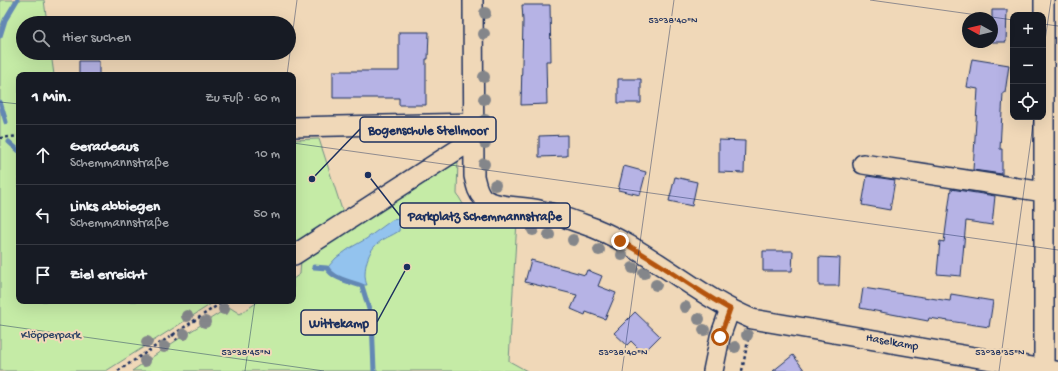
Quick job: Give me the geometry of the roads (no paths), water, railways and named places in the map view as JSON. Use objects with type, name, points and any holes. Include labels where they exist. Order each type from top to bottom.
[{"type":"street","points":[[473,0],[474,131]]},
{"type":"street","points":[[1044,0],[1044,192],[1050,370]]},
{"type":"street","points":[[296,127],[474,131]]},
{"type":"street","points":[[296,254],[474,131]]},
{"type":"street","name":"Haselkamp","points":[[474,131],[474,176],[478,192],[484,199],[497,204],[539,210],[591,226],[645,254],[709,298],[730,309],[752,318],[1050,370]]},
{"type":"street","points":[[863,164],[1044,192]]},
{"type":"street","points":[[713,371],[720,337],[730,309]]},
{"type":"water","points":[[398,219],[400,223],[399,231],[379,242],[373,248],[368,258],[365,269],[367,285],[345,281],[334,275],[327,268],[336,258],[350,248],[366,239],[392,220]]},
{"type":"waterway","points":[[0,36],[5,20],[17,0]]},
{"type":"waterway","points":[[0,102],[6,122]]},
{"type":"waterway","points":[[9,142],[16,148]]},
{"type":"waterway","points":[[314,267],[327,268],[333,275],[362,286],[372,319],[374,371]]},
{"type":"place","name":"Parkplatz Schemmannstraße","points":[[368,175]]},
{"type":"place","name":"Bogenschule Stellmoor","points":[[312,179]]},
{"type":"place","name":"Wittekamp","points":[[407,267]]},
{"type":"park label","name":"Klöpperpark","points":[[51,336]]}]
